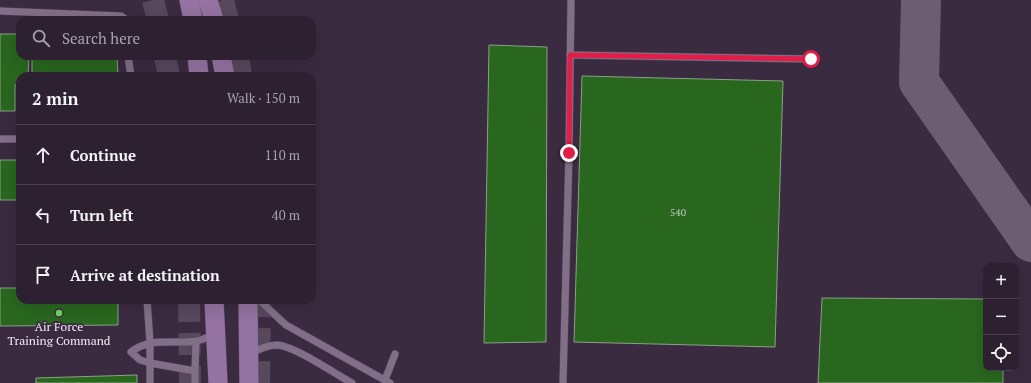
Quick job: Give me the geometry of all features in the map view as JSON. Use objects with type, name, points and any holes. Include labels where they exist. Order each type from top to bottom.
[{"type":"main road","points":[[189,0],[191,16]]},
{"type":"main road","points":[[208,0],[213,16]]},
{"type":"main road","points":[[198,60],[200,72]]},
{"type":"main road","points":[[222,60],[224,72]]},
{"type":"main road","points":[[214,304],[218,383]]},
{"type":"main road","points":[[248,304],[249,383]]},
{"type":"lane","points":[[563,383],[571,0]]},
{"type":"lane","points":[[0,11],[121,16]]},
{"type":"lane","points":[[570,55],[811,59]]},
{"type":"lane","points":[[129,60],[130,72]]},
{"type":"lane","points":[[0,139],[16,139]]},
{"type":"lane","points":[[147,304],[150,342],[150,383]]},
{"type":"lane","points":[[263,304],[286,325],[388,382],[395,354]]},
{"type":"lane","points":[[195,371],[150,363],[140,360],[131,352],[150,342],[196,341],[216,335]]},
{"type":"lane","points":[[195,383],[196,341]]},
{"type":"lane","points":[[249,357],[252,352],[264,347],[278,345],[295,351],[352,383]]},
{"type":"building","points":[[0,34],[16,34],[16,60],[29,60],[28,72],[16,72],[15,111],[0,111]]},
{"type":"building","points":[[489,45],[547,47],[546,342],[484,343]]},
{"type":"building","points":[[32,60],[117,60],[118,72],[32,72]]},
{"type":"building","points":[[582,76],[783,81],[775,347],[574,342]]},
{"type":"building","points":[[0,160],[16,160],[16,200],[0,200]]},
{"type":"building","name":"Air Force Training Command","points":[[0,288],[16,288],[16,304],[118,304],[118,325],[0,326]]},
{"type":"building","points":[[822,298],[983,299],[983,371],[1003,371],[1003,383],[818,383]]},
{"type":"building","points":[[137,375],[137,383],[36,383],[36,378]]},
{"type":"taxiway","points":[[921,0],[919,82],[1031,242]]},
{"type":"tunnel","points":[[153,0],[157,16]]},
{"type":"tunnel","points":[[223,0],[227,16]]},
{"type":"tunnel","points":[[166,60],[168,72]]},
{"type":"tunnel","points":[[239,60],[240,72]]},
{"type":"tunnel","points":[[189,304],[190,383]]},
{"type":"tunnel","points":[[259,383],[260,304]]},
{"type":"place","name":"Air Force Training Command","points":[[59,313]]},
{"type":"route","points":[[569,153],[570,55],[811,59]]}]
